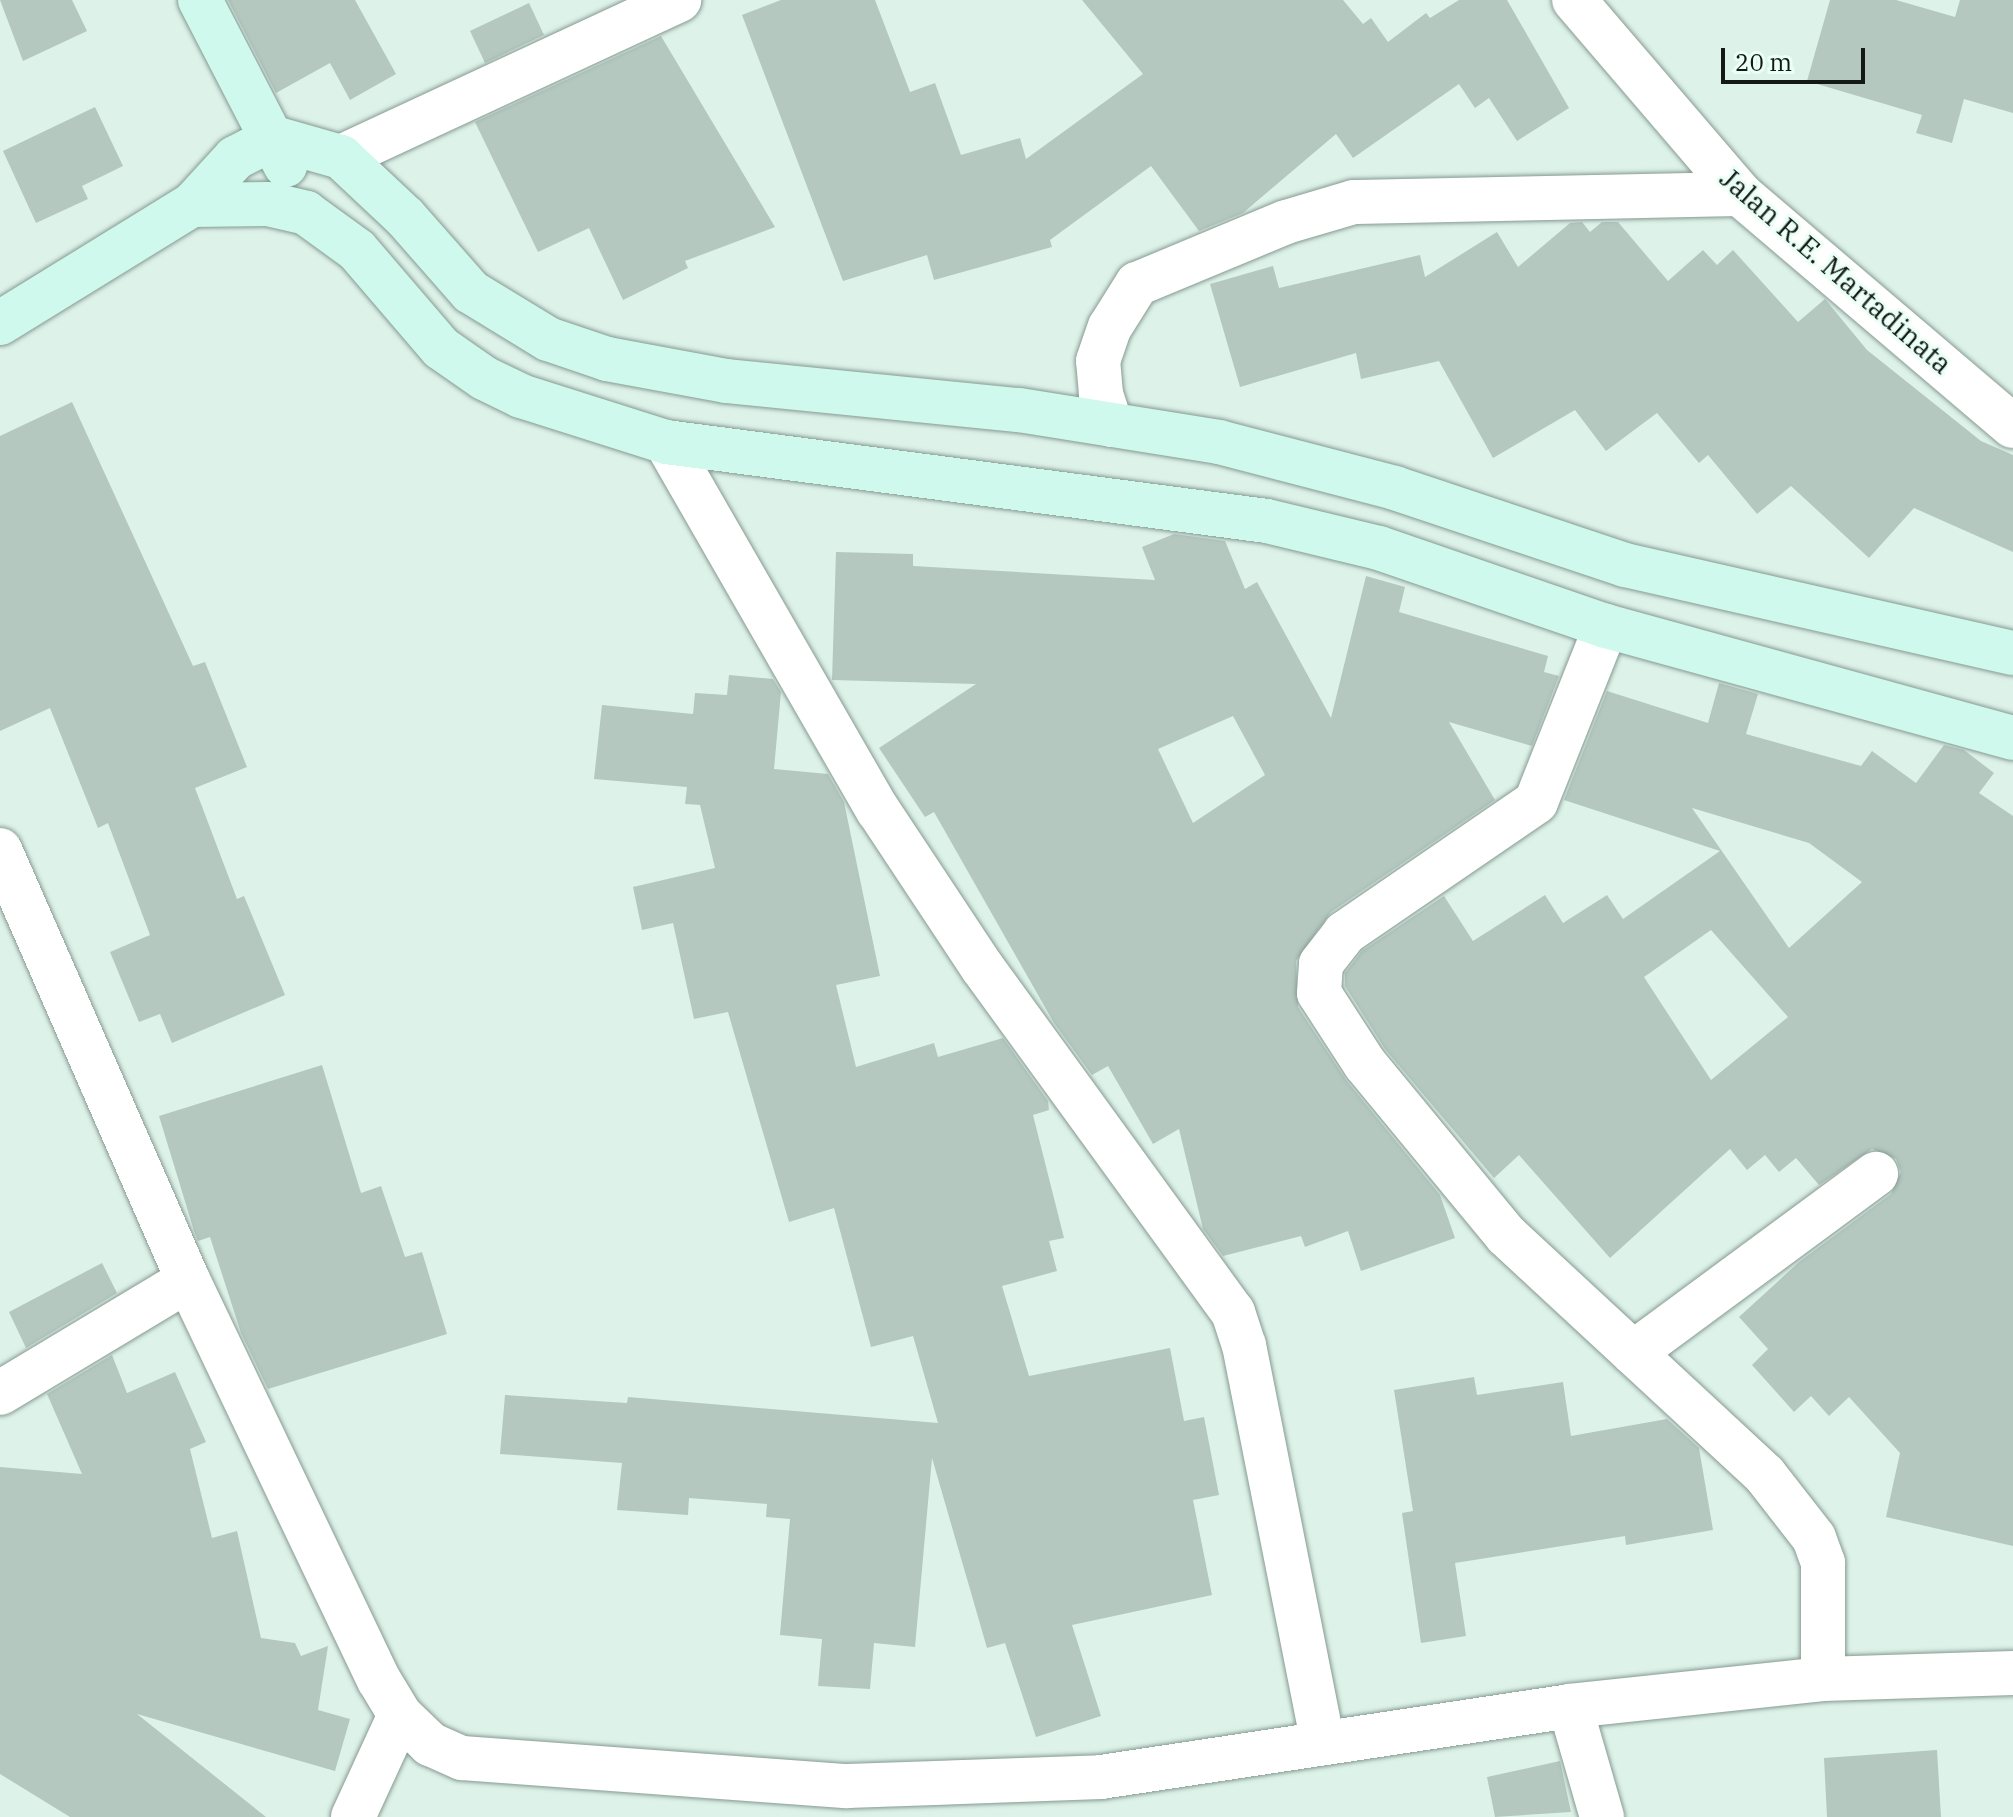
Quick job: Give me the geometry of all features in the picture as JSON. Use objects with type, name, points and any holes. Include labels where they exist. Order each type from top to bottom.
[{"type":"street","points":[[200,0],[274,138],[306,213]]},
{"type":"street","points":[[341,157],[679,0]]},
{"type":"street","name":"Jalan R.E. Martadinata","points":[[1574,0],[1740,194],[2013,426]]},
{"type":"street","points":[[0,323],[192,205],[235,158],[274,138],[341,157],[405,217],[471,292],[548,339],[607,359],[727,381],[1019,410],[1219,442],[1395,488],[1625,565],[2013,653]]},
{"type":"street","points":[[1111,425],[1101,394],[1098,361],[1110,327],[1137,284],[1286,222],[1354,202],[1740,194]]},
{"type":"street","points":[[192,205],[268,204],[306,213],[357,250],[441,348],[484,378],[521,396],[666,442],[1267,521],[1379,548],[1606,626],[2013,738]]},
{"type":"street","points":[[666,442],[878,810],[982,967],[1233,1312],[1247,1360],[1323,1743]]},
{"type":"street","points":[[1379,548],[1395,488]]},
{"type":"street","points":[[1606,626],[1536,802],[1345,933],[1330,947],[1319,980],[1319,993],[1365,1064],[1506,1235],[1765,1475],[1814,1538],[1823,1563],[1823,1679]]},
{"type":"street","points":[[0,850],[188,1280],[400,1715],[430,1744],[462,1758],[494,1764],[847,1786],[1101,1777],[1570,1706],[1823,1679],[2013,1673]]},
{"type":"street","points":[[1633,1353],[1876,1174]]},
{"type":"street","points":[[0,1393],[188,1280]]},
{"type":"street","points":[[1570,1706],[1602,1817]]},
{"type":"street","points":[[353,1817],[400,1715]]},
{"type":"building","points":[[0,0],[72,0],[87,31],[23,61]]},
{"type":"building","points":[[228,0],[355,0],[396,74],[350,100],[330,63],[276,93]]},
{"type":"building","points":[[781,0],[875,0],[910,92],[935,83],[961,155],[1020,138],[1026,159],[1143,74],[1082,0],[1343,0],[1363,24],[1371,18],[1388,42],[1426,13],[1430,18],[1459,0],[1507,0],[1569,108],[1517,141],[1489,98],[1475,108],[1459,84],[1353,158],[1336,134],[1243,213],[1199,231],[1151,166],[1050,240],[1052,247],[934,280],[927,255],[843,281],[742,15]]},
{"type":"building","points":[[1830,0],[1896,0],[1955,17],[1960,0],[2013,0],[2013,113],[1964,99],[1952,143],[1916,133],[1922,115],[1807,81]]},
{"type":"building","points":[[529,3],[544,35],[485,63],[470,31]]},
{"type":"building","points":[[661,36],[775,227],[685,261],[688,268],[623,300],[589,228],[538,252],[475,122]]},
{"type":"building","points":[[95,107],[123,166],[82,186],[88,199],[36,223],[3,151]]},
{"type":"building","points":[[1582,222],[1590,232],[1602,222],[1618,222],[1668,281],[1703,250],[1717,265],[1733,250],[1798,322],[1825,299],[1867,350],[1981,441],[2013,455],[2013,552],[1914,508],[1869,558],[1791,486],[1757,514],[1708,455],[1699,463],[1657,413],[1606,451],[1575,410],[1493,458],[1439,361],[1361,379],[1356,353],[1240,387],[1210,284],[1273,266],[1279,288],[1420,255],[1425,277],[1497,232],[1518,267],[1570,223]]},
{"type":"building","points":[[72,402],[193,666],[205,662],[247,767],[195,788],[237,899],[244,896],[285,995],[172,1043],[160,1014],[139,1022],[110,952],[150,935],[108,823],[98,828],[50,708],[0,731],[0,436]]},
{"type":"building","points":[[1174,534],[1225,541],[1245,589],[1257,582],[1331,718],[1366,576],[1405,587],[1399,612],[1548,656],[1544,672],[1559,676],[1532,746],[1449,722],[1495,800],[1331,912],[1296,961],[1298,1007],[1346,1080],[1440,1195],[1455,1238],[1361,1271],[1348,1231],[1305,1247],[1301,1236],[1223,1256],[1203,1229],[1179,1129],[1153,1144],[1108,1066],[1092,1075],[1054,1023],[934,812],[925,817],[879,748],[976,684],[832,680],[836,552],[913,554],[913,566],[1155,580],[1142,547]],"holes":[[[1233,716],[1265,775],[1193,823],[1158,749]]]},
{"type":"building","points":[[729,675],[773,679],[781,692],[774,769],[828,774],[844,802],[880,976],[836,985],[856,1067],[934,1043],[938,1057],[1003,1038],[1048,1101],[1049,1110],[1033,1115],[1064,1238],[1049,1241],[1057,1271],[1002,1286],[1029,1376],[1170,1348],[1184,1421],[1204,1417],[1219,1495],[1193,1500],[1212,1595],[1072,1625],[1101,1716],[1036,1737],[1005,1643],[987,1648],[932,1458],[915,1647],[874,1643],[870,1689],[818,1686],[822,1639],[780,1635],[790,1519],[766,1517],[767,1504],[689,1498],[688,1515],[617,1510],[622,1463],[500,1454],[505,1395],[627,1403],[628,1397],[938,1423],[913,1336],[871,1347],[834,1208],[789,1222],[728,1012],[694,1019],[673,923],[642,930],[633,887],[715,868],[700,805],[685,804],[687,787],[594,779],[602,705],[693,714],[695,693],[727,695]]},
{"type":"building","points":[[1719,683],[1758,694],[1746,734],[1861,766],[1872,751],[1916,783],[1944,745],[1964,750],[1994,773],[1979,793],[2013,816],[2013,1546],[1886,1517],[1900,1453],[1849,1397],[1829,1416],[1811,1396],[1794,1412],[1752,1365],[1768,1349],[1739,1317],[1799,1262],[1891,1194],[1901,1172],[1896,1159],[1872,1149],[1819,1185],[1796,1158],[1779,1172],[1765,1155],[1747,1170],[1730,1149],[1610,1258],[1519,1155],[1494,1178],[1385,1049],[1345,986],[1345,973],[1362,951],[1444,896],[1473,941],[1545,895],[1563,923],[1607,895],[1623,919],[1720,851],[1564,800],[1607,691],[1708,723]],"holes":[[[1692,808],[1809,843],[1862,882],[1789,948]],[[1711,930],[1788,1017],[1711,1080],[1644,977]]]},
{"type":"building","points":[[322,1065],[361,1193],[381,1186],[405,1257],[422,1252],[447,1334],[268,1389],[241,1333],[210,1237],[198,1241],[194,1231],[159,1116]]},
{"type":"building","points":[[102,1263],[117,1293],[26,1348],[9,1312]]},
{"type":"building","points":[[112,1355],[127,1393],[175,1372],[206,1442],[190,1449],[212,1538],[237,1531],[261,1638],[295,1643],[301,1656],[328,1646],[318,1710],[350,1719],[335,1771],[137,1714],[266,1817],[70,1817],[0,1774],[0,1467],[82,1474],[47,1394]]},
{"type":"building","points":[[1474,1377],[1477,1395],[1563,1382],[1571,1436],[1667,1419],[1699,1448],[1713,1530],[1626,1545],[1625,1536],[1455,1563],[1466,1636],[1421,1643],[1402,1513],[1413,1511],[1394,1390]]},
{"type":"building","points":[[1937,1750],[1941,1817],[1827,1817],[1824,1758]]},
{"type":"building","points":[[1560,1761],[1571,1812],[1495,1817],[1487,1777]]}]
